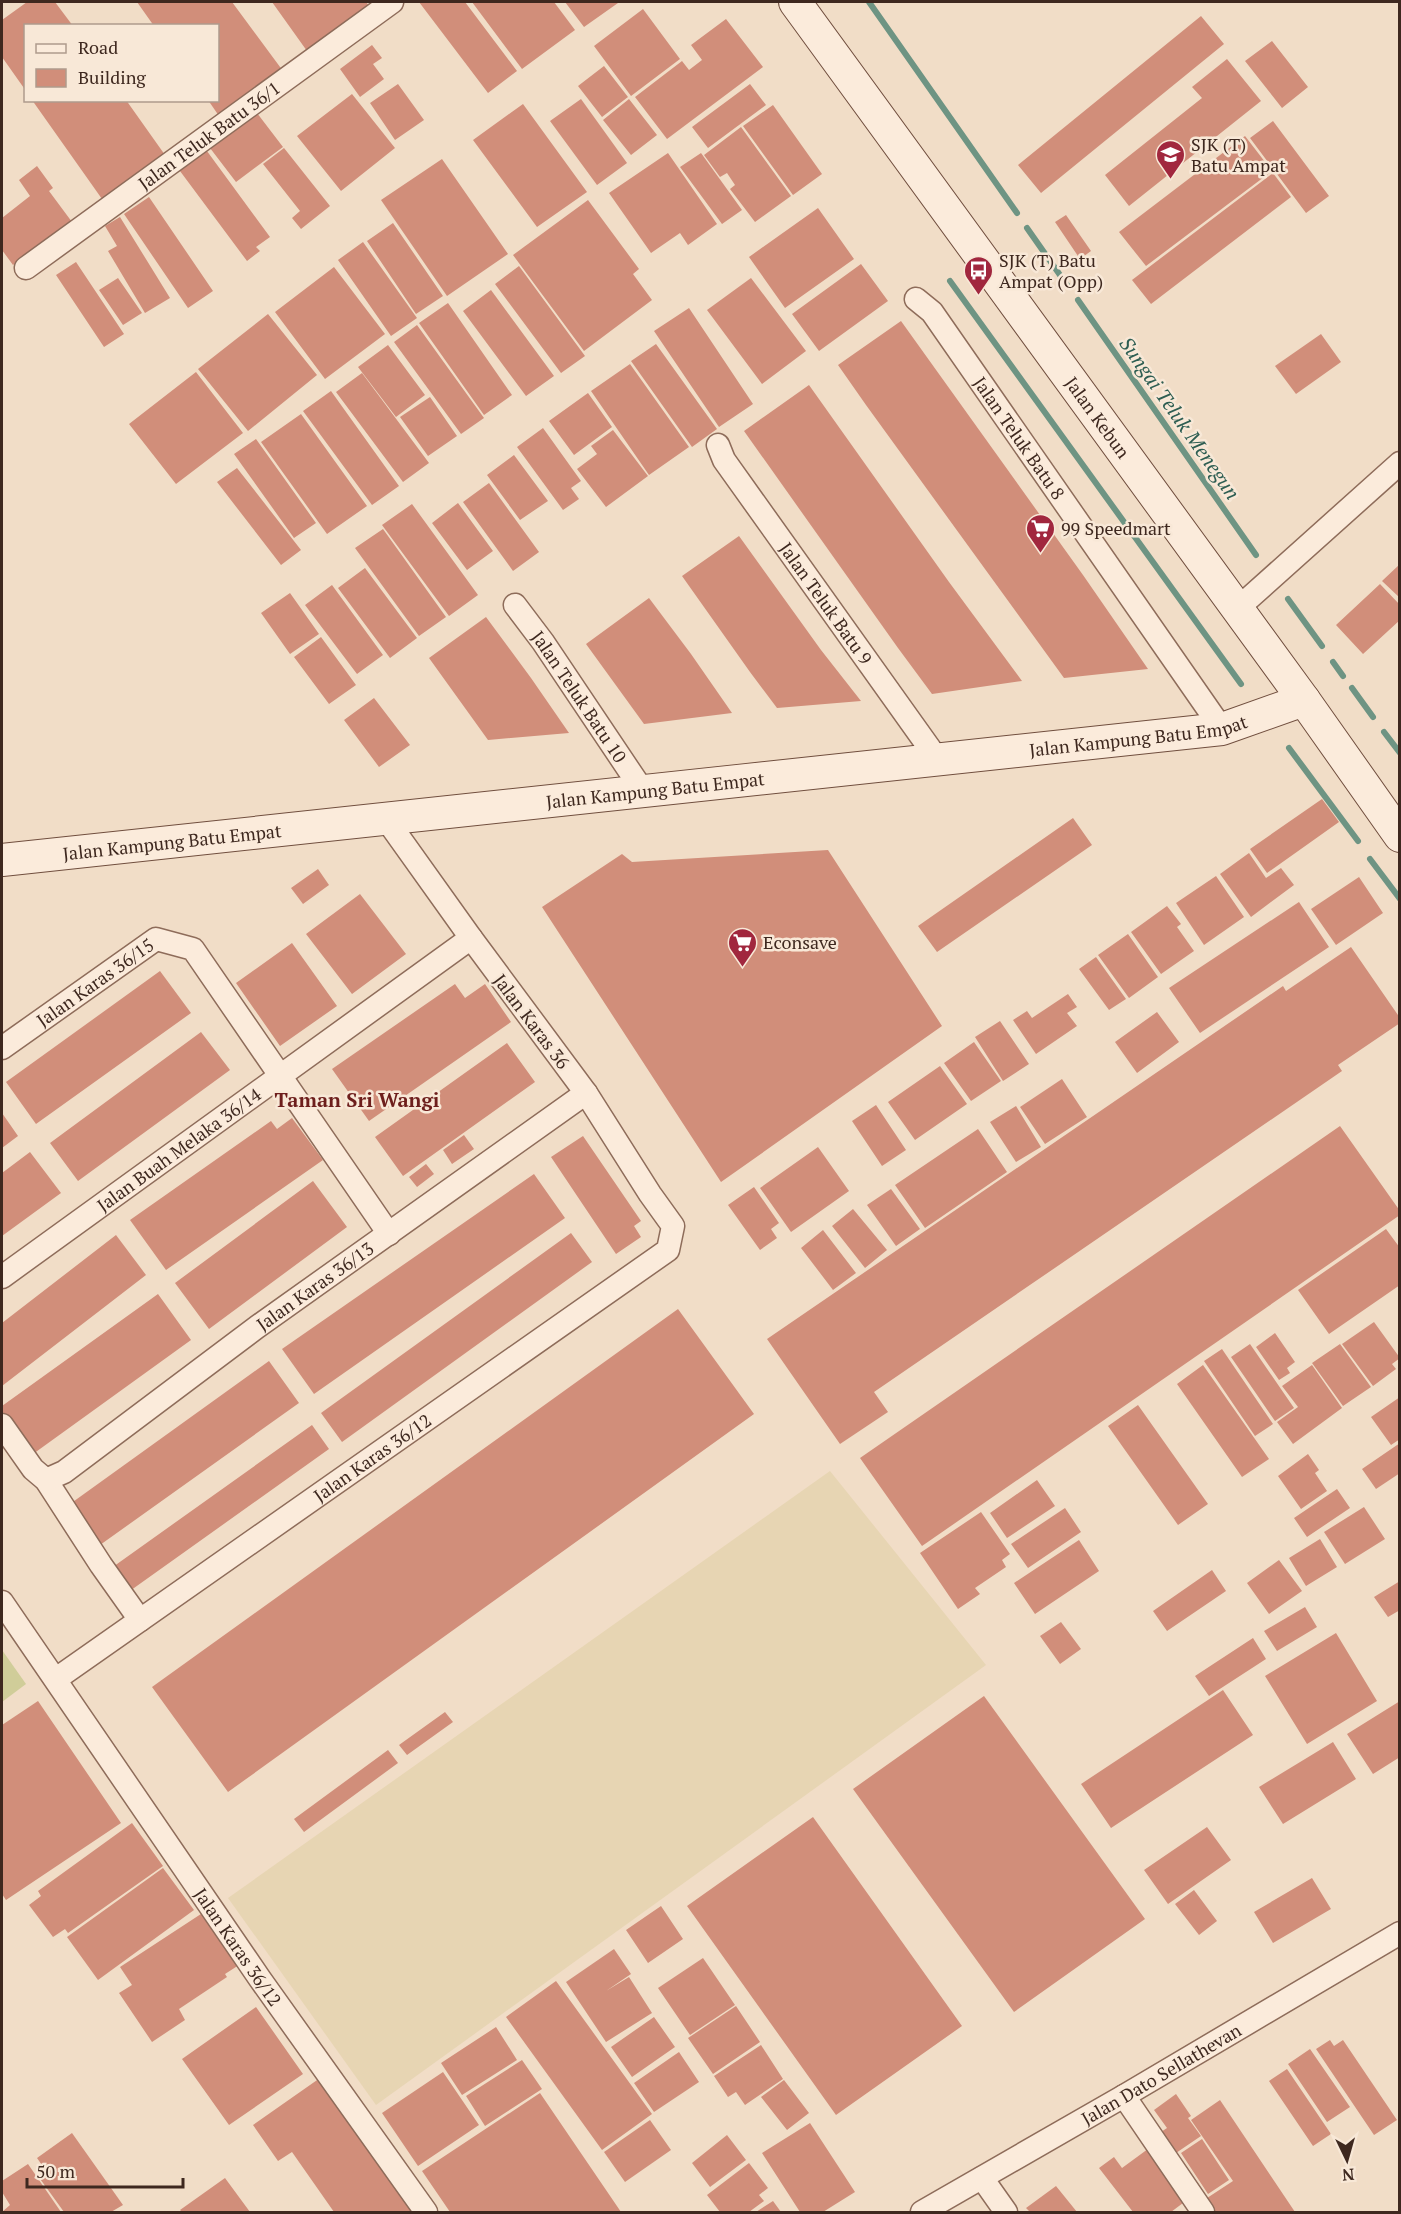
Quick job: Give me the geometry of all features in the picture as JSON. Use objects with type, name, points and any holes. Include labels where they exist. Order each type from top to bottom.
[{"type":"main road","name":"Jalan Kebun","points":[[795,2],[1304,700],[1400,836]]},
{"type":"main road","name":"Jalan Kampung Batu Empat","points":[[2,860],[1222,729],[1304,700]]},
{"type":"street","name":"Jalan Teluk Batu 36/1","points":[[26,268],[392,2]]},
{"type":"street","name":"Jalan Teluk Batu 8","points":[[916,299],[932,312],[1222,729]]},
{"type":"street","name":"Jalan Teluk Batu 9","points":[[718,445],[724,460],[938,759]]},
{"type":"street","points":[[1237,609],[1400,463]]},
{"type":"street","name":"Jalan Teluk Batu 10","points":[[515,605],[543,642],[643,791]]},
{"type":"street","name":"Jalan Karas 36","points":[[386,819],[586,1093],[673,1226]]},
{"type":"street","name":"Jalan Buah Melaka 36/14","points":[[2,1277],[471,938]]},
{"type":"street","name":"Jalan Karas 36/15","points":[[2,1048],[156,939],[193,949],[280,1076]]},
{"type":"street","points":[[280,1076],[389,1234]]},
{"type":"street","name":"Jalan Karas 36/13","points":[[46,1480],[64,1472],[257,1327],[586,1093]]},
{"type":"street","name":"Jalan Karas 36/12","points":[[56,1679],[668,1251],[673,1226]]},
{"type":"street","points":[[2,1425],[33,1469],[46,1480],[140,1620]]},
{"type":"street","name":"Jalan Karas 36/12","points":[[2,1602],[260,1979],[426,2212]]},
{"type":"street","name":"Jalan Dato Sellathevan","points":[[922,2212],[1125,2096],[1400,1933]]},
{"type":"street","points":[[1125,2096],[1203,2212]]},
{"type":"street","points":[[982,2178],[1006,2212]]},
{"type":"shaded area","points":[[830,1471],[986,1665],[376,2105],[228,1898]]},
{"type":"shaded area","points":[[2,1650],[26,1684],[2,1702]]},
{"type":"building","points":[[27,2],[55,2],[72,24],[24,24],[24,88],[2,57],[2,20]]},
{"type":"building","points":[[137,2],[232,2],[283,71],[219,116],[209,102],[219,102],[219,24],[153,24]]},
{"type":"building","points":[[272,2],[366,2],[370,7],[307,51]]},
{"type":"building","points":[[419,2],[465,2],[517,71],[488,93]]},
{"type":"building","points":[[472,2],[554,2],[575,30],[522,69]]},
{"type":"building","points":[[565,2],[617,2],[618,3],[584,27]]},
{"type":"building","points":[[643,9],[680,59],[631,96],[594,46]]},
{"type":"building","points":[[1201,16],[1224,44],[1041,193],[1018,165]]},
{"type":"building","points":[[726,19],[763,67],[667,139],[635,97],[682,61],[689,70],[702,60],[691,45]]},
{"type":"building","points":[[1272,41],[1308,87],[1282,108],[1245,61]]},
{"type":"building","points":[[372,45],[382,58],[373,64],[384,79],[360,97],[340,69]]},
{"type":"building","points":[[1227,59],[1261,101],[1129,206],[1105,175],[1202,98],[1192,87]]},
{"type":"building","points":[[604,66],[628,97],[602,117],[578,86]]},
{"type":"building","points":[[398,84],[424,120],[395,140],[370,103]]},
{"type":"building","points":[[750,84],[766,105],[708,148],[692,127]]},
{"type":"building","points":[[352,94],[395,148],[341,191],[297,136]]},
{"type":"building","points":[[581,99],[627,163],[597,185],[550,121]]},
{"type":"building","points":[[629,99],[657,135],[631,155],[603,120]]},
{"type":"building","points":[[33,102],[127,102],[165,155],[102,199]]},
{"type":"building","points":[[523,104],[587,192],[537,227],[473,140]]},
{"type":"building","points":[[773,105],[822,174],[793,195],[743,126]]},
{"type":"building","points":[[257,113],[283,147],[236,182],[210,148]]},
{"type":"building","points":[[1273,121],[1329,196],[1306,213],[1250,138]]},
{"type":"building","points":[[741,127],[791,196],[755,222],[730,189],[735,185],[727,173],[720,177],[704,155]]},
{"type":"building","points":[[1245,136],[1272,171],[1146,266],[1119,232]]},
{"type":"building","points":[[204,147],[270,237],[256,247],[260,251],[247,261],[177,167]]},
{"type":"building","points":[[284,148],[330,206],[301,229],[292,218],[300,211],[263,164]]},
{"type":"building","points":[[668,153],[717,224],[688,245],[680,233],[651,253],[609,193]]},
{"type":"building","points":[[701,153],[742,210],[722,224],[680,167]]},
{"type":"building","points":[[442,159],[508,254],[447,296],[381,200]]},
{"type":"building","points":[[37,166],[53,188],[49,191],[72,222],[13,265],[2,250],[2,218],[30,196],[19,180]]},
{"type":"building","points":[[1273,173],[1291,197],[1151,304],[1132,280]]},
{"type":"building","points":[[149,197],[213,291],[188,308],[124,214]]},
{"type":"building","points":[[588,200],[639,269],[633,274],[652,300],[584,351],[513,255]]},
{"type":"building","points":[[818,208],[854,259],[785,308],[749,257]]},
{"type":"building","points":[[1066,215],[1091,251],[1080,259],[1055,222]]},
{"type":"building","points":[[120,217],[170,298],[145,313],[108,251],[117,246],[105,226]]},
{"type":"building","points":[[393,223],[443,296],[416,314],[367,241]]},
{"type":"building","points":[[363,242],[417,318],[391,336],[338,260]]},
{"type":"building","points":[[76,262],[124,334],[104,347],[56,275]]},
{"type":"building","points":[[861,264],[888,301],[819,351],[792,314]]},
{"type":"building","points":[[519,266],[585,356],[561,373],[495,284]]},
{"type":"building","points":[[334,267],[385,334],[325,379],[275,312]]},
{"type":"building","points":[[118,278],[142,313],[123,325],[99,290]]},
{"type":"building","points":[[751,278],[806,351],[762,384],[707,310]]},
{"type":"building","points":[[491,290],[554,376],[526,396],[463,311]]},
{"type":"building","points":[[448,303],[512,395],[484,415],[419,323]]},
{"type":"building","points":[[689,308],[753,404],[719,427],[654,331]]},
{"type":"building","points":[[268,314],[317,375],[248,431],[198,369]]},
{"type":"building","points":[[901,321],[1148,669],[1064,678],[866,405],[838,365]]},
{"type":"building","points":[[417,325],[484,418],[461,434],[394,342]]},
{"type":"building","points":[[1321,334],[1341,362],[1296,394],[1275,366]]},
{"type":"building","points":[[656,344],[717,429],[692,447],[631,361]]},
{"type":"building","points":[[388,345],[425,395],[396,417],[358,367]]},
{"type":"building","points":[[630,364],[689,447],[649,475],[591,391]]},
{"type":"building","points":[[196,372],[243,433],[176,484],[129,424]]},
{"type":"building","points":[[362,373],[429,463],[403,482],[336,392]]},
{"type":"building","points":[[809,385],[1022,681],[932,694],[898,648],[744,431]]},
{"type":"building","points":[[331,391],[399,486],[372,505],[303,411]]},
{"type":"building","points":[[588,393],[612,427],[574,455],[549,421]]},
{"type":"building","points":[[430,397],[457,436],[428,456],[400,417]]},
{"type":"building","points":[[301,414],[367,506],[327,534],[261,442]]},
{"type":"building","points":[[543,428],[581,481],[571,488],[579,499],[563,510],[517,447]]},
{"type":"building","points":[[613,430],[648,476],[606,507],[577,469],[597,454],[591,446]]},
{"type":"building","points":[[256,439],[316,523],[294,538],[234,454]]},
{"type":"building","points":[[514,455],[548,501],[520,520],[487,475]]},
{"type":"building","points":[[237,468],[301,550],[281,565],[217,482]]},
{"type":"building","points":[[489,483],[539,552],[513,571],[463,502]]},
{"type":"building","points":[[458,503],[493,551],[467,570],[432,523]]},
{"type":"building","points":[[412,504],[478,595],[449,616],[382,525]]},
{"type":"building","points":[[383,529],[446,617],[419,636],[355,548]]},
{"type":"building","points":[[739,536],[821,650],[861,701],[777,708],[750,672],[682,576]]},
{"type":"building","points":[[1400,564],[1400,598],[1382,581]]},
{"type":"building","points":[[365,568],[417,638],[390,658],[338,588]]},
{"type":"building","points":[[1380,584],[1400,605],[1400,620],[1363,654],[1336,625]]},
{"type":"building","points":[[332,585],[383,655],[357,674],[305,605]]},
{"type":"building","points":[[290,593],[319,634],[290,654],[261,613]]},
{"type":"building","points":[[649,598],[732,713],[644,724],[586,644]]},
{"type":"building","points":[[486,617],[569,733],[488,740],[429,658]]},
{"type":"building","points":[[321,637],[356,685],[329,704],[294,657]]},
{"type":"building","points":[[374,698],[410,745],[379,767],[344,720]]},
{"type":"building","points":[[1322,799],[1339,822],[1267,873],[1250,849]]},
{"type":"building","points":[[1073,818],[1092,845],[937,952],[918,926]]},
{"type":"building","name":"Econsave","points":[[828,850],[942,1026],[721,1182],[542,907],[622,854],[632,862]]},
{"type":"building","points":[[1249,853],[1266,878],[1281,868],[1294,885],[1251,917],[1220,874]]},
{"type":"building","points":[[318,869],[329,885],[303,904],[291,888]]},
{"type":"building","points":[[1216,876],[1244,917],[1204,945],[1176,903]]},
{"type":"building","points":[[1359,877],[1383,913],[1336,945],[1311,909]]},
{"type":"building","points":[[360,894],[406,954],[352,994],[306,934]]},
{"type":"building","points":[[1299,902],[1329,947],[1200,1033],[1169,988]]},
{"type":"building","points":[[1167,906],[1181,924],[1177,927],[1194,951],[1161,974],[1131,932]]},
{"type":"building","points":[[1128,934],[1158,977],[1129,998],[1098,955]]},
{"type":"building","points":[[292,943],[337,1006],[280,1046],[236,983]]},
{"type":"building","points":[[1351,947],[1400,1018],[1400,1023],[1338,1065],[1342,1071],[874,1392],[888,1412],[840,1444],[767,1339],[1283,986],[1286,991]]},
{"type":"building","points":[[1096,957],[1126,999],[1109,1010],[1079,969]]},
{"type":"building","points":[[160,971],[191,1013],[36,1124],[6,1082]]},
{"type":"building","points":[[455,984],[465,998],[485,984],[511,1022],[369,1121],[332,1069]]},
{"type":"building","points":[[1068,994],[1077,1007],[1067,1013],[1077,1026],[1036,1054],[1013,1020],[1027,1011],[1032,1018]]},
{"type":"building","points":[[1157,1012],[1179,1042],[1137,1073],[1115,1042]]},
{"type":"building","points":[[1000,1021],[1029,1064],[1003,1081],[975,1037]]},
{"type":"building","points":[[201,1032],[230,1070],[78,1181],[50,1143]]},
{"type":"building","points":[[974,1042],[1001,1081],[971,1101],[944,1063]]},
{"type":"building","points":[[507,1043],[535,1082],[403,1176],[375,1137]]},
{"type":"building","points":[[940,1066],[967,1104],[915,1140],[888,1102]]},
{"type":"building","points":[[1062,1079],[1087,1117],[1045,1144],[1020,1107]]},
{"type":"building","points":[[876,1105],[906,1150],[882,1166],[852,1121]]},
{"type":"building","points":[[1016,1106],[1041,1147],[1016,1162],[990,1122]]},
{"type":"building","points":[[2,1113],[18,1136],[2,1148]]},
{"type":"building","points":[[292,1118],[323,1160],[166,1270],[130,1220],[271,1121],[277,1129]]},
{"type":"building","points":[[1340,1126],[1400,1211],[1400,1215],[922,1546],[860,1458]]},
{"type":"building","points":[[978,1129],[1007,1172],[925,1228],[895,1185]]},
{"type":"building","points":[[464,1135],[474,1149],[452,1164],[443,1150]]},
{"type":"building","points":[[583,1136],[641,1221],[634,1226],[641,1237],[616,1254],[551,1157]]},
{"type":"building","points":[[818,1147],[849,1191],[791,1232],[760,1188]]},
{"type":"building","points":[[30,1152],[61,1193],[2,1236],[2,1173]]},
{"type":"building","points":[[426,1164],[434,1174],[417,1187],[409,1177]]},
{"type":"building","points":[[534,1174],[565,1218],[314,1394],[282,1349]]},
{"type":"building","points":[[313,1181],[347,1227],[209,1329],[175,1283]]},
{"type":"building","points":[[754,1187],[779,1223],[771,1229],[777,1238],[760,1250],[728,1205]]},
{"type":"building","points":[[891,1189],[920,1229],[896,1246],[867,1205]]},
{"type":"building","points":[[853,1209],[887,1250],[865,1268],[832,1226]]},
{"type":"building","points":[[1386,1229],[1400,1248],[1400,1285],[1329,1334],[1298,1290]]},
{"type":"building","points":[[823,1230],[856,1273],[833,1290],[801,1248]]},
{"type":"building","points":[[571,1233],[592,1262],[342,1442],[321,1413]]},
{"type":"building","points":[[116,1235],[146,1275],[2,1386],[2,1323]]},
{"type":"building","points":[[158,1294],[191,1340],[33,1454],[2,1411],[2,1406]]},
{"type":"building","points":[[678,1309],[754,1414],[228,1792],[152,1687]]},
{"type":"building","points":[[1374,1322],[1400,1358],[1392,1364],[1396,1369],[1373,1386],[1342,1344]]},
{"type":"building","points":[[1275,1333],[1295,1362],[1287,1368],[1290,1373],[1279,1380],[1256,1347]]},
{"type":"building","points":[[1250,1344],[1294,1408],[1275,1421],[1231,1357]]},
{"type":"building","points":[[1340,1344],[1371,1387],[1343,1406],[1312,1363]]},
{"type":"building","points":[[1222,1349],[1273,1424],[1255,1436],[1204,1361]]},
{"type":"building","points":[[269,1361],[299,1403],[100,1545],[70,1504]]},
{"type":"building","points":[[1203,1365],[1269,1459],[1242,1477],[1177,1384]]},
{"type":"building","points":[[1312,1365],[1342,1408],[1293,1444],[1277,1422],[1298,1407],[1282,1386]]},
{"type":"building","points":[[1400,1397],[1400,1439],[1391,1445],[1371,1417]]},
{"type":"building","points":[[1138,1405],[1208,1504],[1178,1525],[1108,1426]]},
{"type":"building","points":[[312,1425],[329,1449],[127,1593],[110,1569]]},
{"type":"building","points":[[1400,1443],[1400,1473],[1376,1489],[1362,1469]]},
{"type":"building","points":[[1308,1454],[1319,1470],[1315,1473],[1327,1491],[1301,1509],[1278,1476]]},
{"type":"building","points":[[1037,1480],[1055,1506],[1007,1538],[990,1513]]},
{"type":"building","points":[[1337,1489],[1350,1508],[1307,1537],[1294,1518]]},
{"type":"building","points":[[1364,1507],[1385,1539],[1345,1564],[1324,1532]]},
{"type":"building","points":[[1065,1508],[1081,1532],[1028,1568],[1011,1544]]},
{"type":"building","points":[[981,1512],[1010,1554],[1002,1560],[1006,1567],[975,1588],[980,1594],[958,1609],[920,1553]]},
{"type":"building","points":[[1320,1539],[1337,1567],[1306,1586],[1289,1558]]},
{"type":"building","points":[[1079,1540],[1099,1571],[1035,1614],[1014,1583]]},
{"type":"building","points":[[1279,1560],[1302,1591],[1269,1614],[1247,1583]]},
{"type":"building","points":[[1212,1570],[1226,1591],[1167,1631],[1153,1611]]},
{"type":"building","points":[[1400,1581],[1400,1610],[1388,1617],[1374,1597]]},
{"type":"building","points":[[1305,1607],[1317,1627],[1277,1651],[1264,1631]]},
{"type":"building","points":[[1061,1622],[1081,1649],[1060,1664],[1040,1636]]},
{"type":"building","points":[[1336,1633],[1377,1701],[1307,1744],[1265,1676]]},
{"type":"building","points":[[1253,1638],[1266,1659],[1209,1696],[1195,1676]]},
{"type":"building","points":[[1223,1690],[1253,1735],[1111,1828],[1081,1784]]},
{"type":"building","points":[[984,1696],[1145,1919],[1014,2012],[853,1789]]},
{"type":"building","points":[[38,1701],[121,1823],[6,1900],[2,1894],[2,1725]]},
{"type":"building","points":[[1400,1701],[1400,1757],[1373,1774],[1347,1734]]},
{"type":"building","points":[[445,1712],[453,1722],[407,1755],[399,1745]]},
{"type":"building","points":[[1333,1742],[1356,1779],[1283,1824],[1259,1787]]},
{"type":"building","points":[[388,1750],[398,1763],[304,1832],[294,1819]]},
{"type":"building","points":[[813,1817],[962,2026],[836,2115],[687,1906]]},
{"type":"building","points":[[132,1823],[163,1866],[68,1933],[65,1929],[53,1937],[29,1905],[41,1896],[38,1891]]},
{"type":"building","points":[[1207,1827],[1231,1860],[1168,1904],[1144,1870]]},
{"type":"building","points":[[163,1868],[194,1910],[98,1980],[67,1937]]},
{"type":"building","points":[[1312,1878],[1331,1909],[1273,1943],[1254,1912]]},
{"type":"building","points":[[1194,1890],[1217,1921],[1199,1935],[1175,1904]]},
{"type":"building","points":[[661,1906],[683,1939],[648,1963],[626,1930]]},
{"type":"building","points":[[204,1912],[239,1965],[225,1974],[227,1977],[179,2009],[185,2020],[152,2042],[119,1993],[132,1985],[120,1967]]},
{"type":"building","points":[[614,1949],[631,1974],[606,1991],[629,1977],[652,2013],[606,2042],[566,1982]]},
{"type":"building","points":[[703,1958],[735,2005],[690,2035],[658,1988]]},
{"type":"building","points":[[556,1981],[652,2114],[602,2150],[506,2017]]},
{"type":"building","points":[[736,2006],[760,2042],[713,2074],[688,2038]]},
{"type":"building","points":[[256,2007],[303,2074],[229,2125],[182,2059]]},
{"type":"building","points":[[654,2017],[675,2047],[632,2077],[611,2047]]},
{"type":"building","points":[[496,2027],[517,2060],[462,2095],[441,2063]]},
{"type":"building","points":[[1330,2040],[1334,2046],[1343,2040],[1397,2120],[1374,2135],[1316,2049]]},
{"type":"building","points":[[761,2045],[783,2079],[745,2105],[736,2092],[728,2097],[714,2076]]},
{"type":"building","points":[[1310,2049],[1350,2107],[1327,2122],[1288,2064]]},
{"type":"building","points":[[679,2052],[699,2082],[654,2112],[634,2083]]},
{"type":"building","points":[[522,2060],[542,2089],[485,2126],[466,2096]]},
{"type":"building","points":[[1287,2069],[1331,2134],[1313,2146],[1269,2081]]},
{"type":"building","points":[[443,2072],[479,2125],[418,2166],[382,2113]]},
{"type":"building","points":[[320,2078],[413,2212],[334,2212],[292,2152],[278,2161],[253,2125]]},
{"type":"building","points":[[784,2080],[809,2113],[787,2130],[761,2097]]},
{"type":"building","points":[[540,2093],[621,2212],[450,2212],[422,2171]]},
{"type":"building","points":[[1176,2094],[1191,2116],[1188,2118],[1201,2136],[1176,2153],[1161,2132],[1167,2128],[1154,2110]]},
{"type":"building","points":[[1220,2100],[1295,2212],[1212,2212],[1204,2200],[1233,2181],[1191,2120]]},
{"type":"building","points":[[650,2120],[671,2150],[625,2182],[604,2152]]},
{"type":"building","points":[[810,2123],[855,2192],[823,2212],[800,2212],[762,2153]]},
{"type":"building","points":[[72,2133],[123,2205],[111,2212],[64,2212],[38,2176],[46,2171],[37,2158]]},
{"type":"building","points":[[727,2135],[746,2160],[710,2187],[692,2163]]},
{"type":"building","points":[[1202,2139],[1229,2180],[1208,2194],[1181,2153]]},
{"type":"building","points":[[1152,2146],[1191,2197],[1171,2212],[1133,2212],[1099,2168],[1114,2157],[1122,2168]]},
{"type":"building","points":[[749,2163],[768,2188],[759,2195],[764,2201],[749,2212],[720,2212],[707,2195]]},
{"type":"building","points":[[28,2164],[61,2212],[2,2212],[10,2205],[2,2192],[2,2181]]},
{"type":"building","points":[[225,2178],[250,2212],[182,2212],[180,2210]]},
{"type":"building","points":[[1056,2186],[1077,2212],[1030,2212],[1026,2208]]},
{"type":"building","points":[[773,2201],[781,2212],[756,2212]]},
{"type":"waterway","name":"Sungai Teluk Menegun","points":[[869,2],[1017,213]]},
{"type":"waterway","name":"Sungai Teluk Menegun","points":[[1027,228],[1067,285]]},
{"type":"waterway","points":[[950,281],[1241,684]]},
{"type":"waterway","name":"Sungai Teluk Menegun","points":[[1078,300],[1256,555]]},
{"type":"waterway","name":"Sungai Teluk Menegun","points":[[1288,599],[1322,646]]},
{"type":"waterway","name":"Sungai Teluk Menegun","points":[[1333,662],[1343,676]]},
{"type":"waterway","name":"Sungai Teluk Menegun","points":[[1352,688],[1373,717]]},
{"type":"waterway","name":"Sungai Teluk Menegun","points":[[1384,732],[1400,753]]},
{"type":"waterway","points":[[1289,748],[1358,841]]},
{"type":"waterway","points":[[1370,859],[1400,899]]},
{"type":"place","name":"SJK (T) Batu Ampat","points":[[1170,180]]},
{"type":"place","name":"SJK (T) Batu Ampat (Opp)","points":[[978,296]]},
{"type":"place","name":"99 Speedmart","points":[[1040,554]]},
{"type":"place","name":"Econsave","points":[[742,968]]},
{"type":"district","name":"Taman Sri Wangi","points":[[357,1099]]}]
